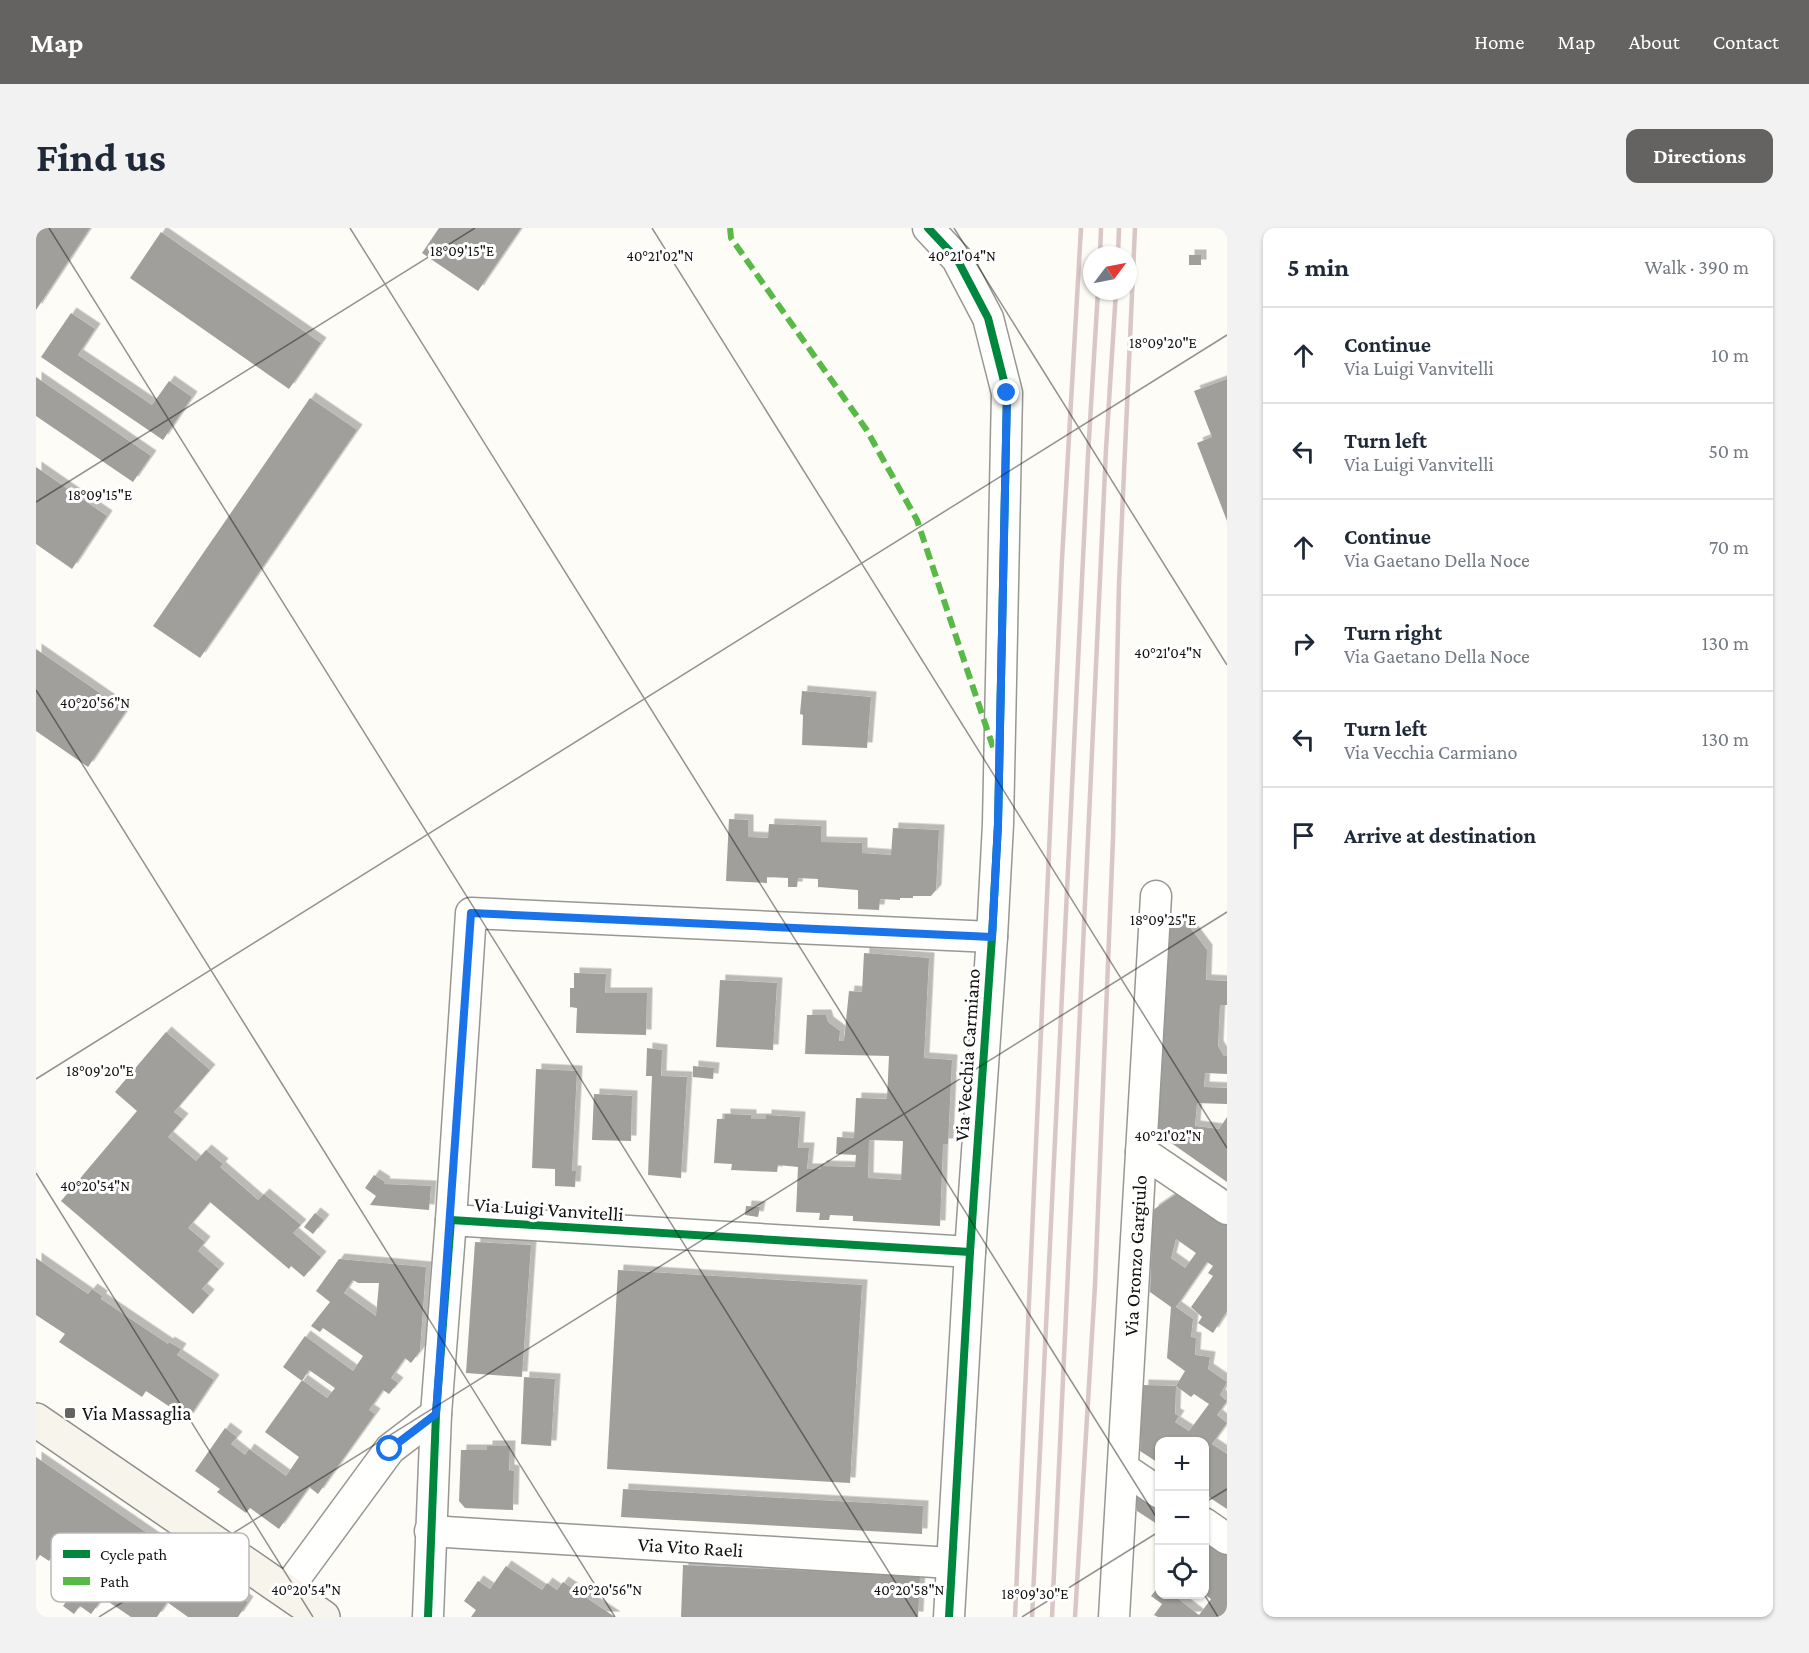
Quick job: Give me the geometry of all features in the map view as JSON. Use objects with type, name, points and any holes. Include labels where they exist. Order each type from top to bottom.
[{"type":"main road","points":[[36,1420],[200,1533]]},
{"type":"main road","points":[[249,1567],[323,1617]]},
{"type":"street","name":"Via Vecchia Carmiano","points":[[928,228],[957,259],[988,318],[1007,393],[998,824],[949,1617]]},
{"type":"street","name":"Via Oronzo Gargiulo","points":[[1114,1617],[1156,896]]},
{"type":"street","points":[[451,1220],[471,913],[992,937]]},
{"type":"street","points":[[1141,1151],[1227,1209]]},
{"type":"street","name":"Via Luigi Vanvitelli","points":[[428,1617],[436,1414],[451,1220],[970,1252]]},
{"type":"street","points":[[285,1592],[390,1449],[436,1414]]},
{"type":"street","points":[[1123,1468],[1157,1491]]},
{"type":"street","points":[[1209,1526],[1227,1539]]},
{"type":"street","name":"Via Vito Raeli","points":[[430,1531],[951,1563]]},
{"type":"building","points":[[36,228],[90,228],[36,310]]},
{"type":"building","points":[[439,228],[521,228],[478,291],[422,253]]},
{"type":"building","points":[[161,232],[321,343],[289,389],[130,278]]},
{"type":"building","points":[[1189,255],[1201,255],[1201,265],[1189,265]]},
{"type":"building","points":[[71,313],[95,329],[78,355],[152,405],[169,381],[192,397],[163,440],[41,357]]},
{"type":"building","points":[[36,377],[151,456],[133,482],[36,416]]},
{"type":"building","points":[[1227,379],[1227,521],[1197,443],[1212,437],[1194,391]]},
{"type":"building","points":[[310,398],[357,430],[200,658],[153,626]]},
{"type":"building","points":[[36,467],[107,516],[72,569],[36,544]]},
{"type":"building","points":[[36,649],[126,711],[88,767],[36,731]]},
{"type":"building","points":[[802,691],[871,697],[867,748],[802,745],[803,715],[800,714]]},
{"type":"building","points":[[729,819],[748,820],[748,837],[768,838],[769,824],[821,826],[821,842],[862,843],[862,853],[891,855],[893,828],[939,830],[936,890],[931,896],[913,896],[913,898],[900,898],[900,900],[880,899],[879,910],[858,909],[858,890],[818,887],[818,879],[798,878],[797,887],[788,887],[788,878],[767,877],[767,883],[726,881]]},
{"type":"building","points":[[1183,918],[1207,950],[1206,980],[1227,981],[1227,1005],[1220,1005],[1218,1046],[1224,1056],[1227,1056],[1227,1074],[1205,1073],[1204,1087],[1227,1088],[1227,1104],[1197,1103],[1195,1126],[1219,1129],[1227,1117],[1227,1182],[1157,1133],[1167,931]]},
{"type":"building","points":[[864,953],[929,958],[924,1058],[952,1060],[948,1144],[943,1144],[940,1226],[853,1221],[853,1216],[830,1215],[829,1220],[819,1220],[820,1213],[796,1212],[798,1167],[778,1165],[777,1172],[731,1170],[732,1164],[714,1163],[717,1119],[725,1119],[725,1114],[751,1115],[751,1119],[766,1119],[766,1115],[800,1117],[798,1148],[809,1148],[807,1169],[821,1169],[821,1166],[855,1167],[856,1155],[836,1154],[837,1137],[854,1138],[856,1098],[887,1099],[889,1056],[805,1054],[807,1015],[826,1015],[828,1022],[840,1031],[839,1041],[844,1041],[849,991],[862,992]],"holes":[[[869,1140],[903,1141],[901,1180],[868,1178]]]},
{"type":"building","points":[[574,973],[606,974],[605,993],[647,993],[646,1035],[576,1033],[577,1008],[570,1007],[570,988],[574,988]]},
{"type":"building","points":[[720,980],[777,983],[773,1050],[716,1047]]},
{"type":"building","points":[[166,1032],[210,1070],[174,1112],[183,1119],[168,1137],[196,1161],[206,1150],[223,1164],[220,1167],[258,1200],[264,1194],[301,1225],[293,1233],[321,1257],[304,1277],[291,1266],[289,1269],[210,1202],[188,1228],[205,1242],[198,1251],[219,1269],[202,1289],[209,1295],[193,1314],[61,1201],[137,1111],[115,1092]]},
{"type":"building","points":[[647,1048],[662,1050],[661,1076],[687,1077],[681,1178],[648,1175],[652,1076],[646,1076]]},
{"type":"building","points":[[693,1066],[714,1068],[713,1079],[693,1077]]},
{"type":"building","points":[[536,1069],[577,1071],[572,1171],[576,1171],[575,1187],[555,1186],[555,1169],[532,1168]]},
{"type":"building","points":[[594,1094],[632,1096],[631,1141],[592,1140]]},
{"type":"building","points":[[374,1175],[385,1182],[384,1184],[431,1186],[429,1210],[370,1205],[376,1196],[365,1188]]},
{"type":"building","points":[[1176,1194],[1227,1224],[1227,1311],[1213,1333],[1198,1323],[1202,1317],[1191,1307],[1213,1276],[1208,1273],[1213,1266],[1207,1262],[1176,1307],[1193,1319],[1191,1337],[1196,1338],[1195,1355],[1210,1357],[1208,1369],[1227,1382],[1220,1395],[1227,1401],[1217,1415],[1227,1423],[1212,1444],[1227,1454],[1227,1509],[1209,1497],[1209,1437],[1155,1437],[1155,1461],[1140,1451],[1143,1385],[1176,1386],[1185,1371],[1167,1358],[1171,1307],[1150,1292],[1153,1210]],"holes":[[[1176,1239],[1196,1253],[1185,1268],[1171,1258]],[[1176,1386],[1191,1397],[1194,1394],[1209,1404],[1189,1431],[1175,1422],[1179,1416],[1175,1414]]]},
{"type":"building","points":[[746,1206],[760,1207],[758,1217],[745,1215]]},
{"type":"building","points":[[315,1213],[324,1220],[313,1234],[304,1227]]},
{"type":"building","points":[[475,1242],[531,1245],[522,1377],[466,1373]]},
{"type":"building","points":[[36,1258],[88,1294],[92,1289],[102,1296],[101,1299],[168,1344],[169,1342],[181,1349],[177,1355],[214,1380],[188,1419],[146,1391],[142,1397],[59,1342],[65,1334],[36,1315]]},
{"type":"building","points":[[339,1259],[426,1267],[420,1351],[411,1363],[405,1358],[391,1378],[398,1383],[389,1394],[383,1390],[369,1410],[375,1414],[318,1494],[309,1487],[279,1529],[250,1508],[246,1513],[217,1492],[220,1489],[195,1471],[225,1428],[237,1437],[231,1444],[245,1455],[249,1449],[286,1476],[299,1457],[265,1432],[302,1381],[283,1367],[305,1336],[353,1371],[363,1356],[323,1328],[320,1332],[311,1326],[330,1302],[316,1291]],"holes":[[[353,1280],[358,1283],[379,1283],[376,1316],[344,1293]],[[309,1370],[335,1388],[327,1398],[302,1380]]]},
{"type":"building","points":[[618,1270],[862,1285],[850,1483],[607,1469]]},
{"type":"building","points":[[524,1377],[555,1379],[551,1446],[521,1444]]},
{"type":"building","points":[[487,1446],[510,1446],[509,1470],[514,1471],[513,1510],[465,1508],[459,1501],[461,1450],[487,1450]]},
{"type":"building","points":[[36,1457],[147,1533],[51,1533],[51,1558],[49,1561],[40,1555],[36,1561]]},
{"type":"building","points":[[623,1489],[923,1506],[922,1534],[621,1517]]},
{"type":"building","points":[[1137,1490],[1155,1503],[1155,1523],[1137,1511]]},
{"type":"building","points":[[1209,1539],[1227,1552],[1227,1617],[1158,1617],[1154,1615],[1162,1604],[1155,1599],[1178,1599],[1199,1615],[1211,1599],[1209,1598]]},
{"type":"building","points":[[683,1565],[920,1576],[918,1617],[681,1617]]},
{"type":"building","points":[[506,1566],[542,1590],[547,1583],[557,1590],[563,1582],[615,1617],[471,1617],[476,1610],[464,1601],[478,1581],[490,1589]]},
{"type":"building","points":[[66,1602],[100,1602],[91,1614],[80,1606],[74,1614],[63,1606]]},
{"type":"building","points":[[109,1602],[167,1602],[157,1617],[131,1617]]},
{"type":"building","points":[[167,1602],[248,1602],[238,1617],[188,1617]]},
{"type":"railway","points":[[1015,1617],[1062,559],[1081,228]]},
{"type":"railway","points":[[1100,246],[1101,228]]},
{"type":"railway","points":[[1118,246],[1119,228]]},
{"type":"railway","points":[[1075,1617],[1095,1285],[1113,839],[1119,584],[1135,228]]},
{"type":"railway","points":[[1032,1617],[1097,300]]},
{"type":"railway","points":[[1052,1617],[1106,449],[1115,300]]},
{"type":"marked path","points":[[730,228],[731,238],[866,429],[917,520],[995,753]]},
{"type":"cycle path","points":[[928,228],[957,259],[988,318],[1007,393],[998,824],[949,1617]]},
{"type":"cycle path","points":[[428,1617],[436,1414],[451,1220],[970,1252]]},
{"type":"place","name":"Via Massaglia","points":[[70,1413]]},
{"type":"route","points":[[390,1449],[436,1414],[471,913],[992,937],[998,824],[1007,393]]}]
